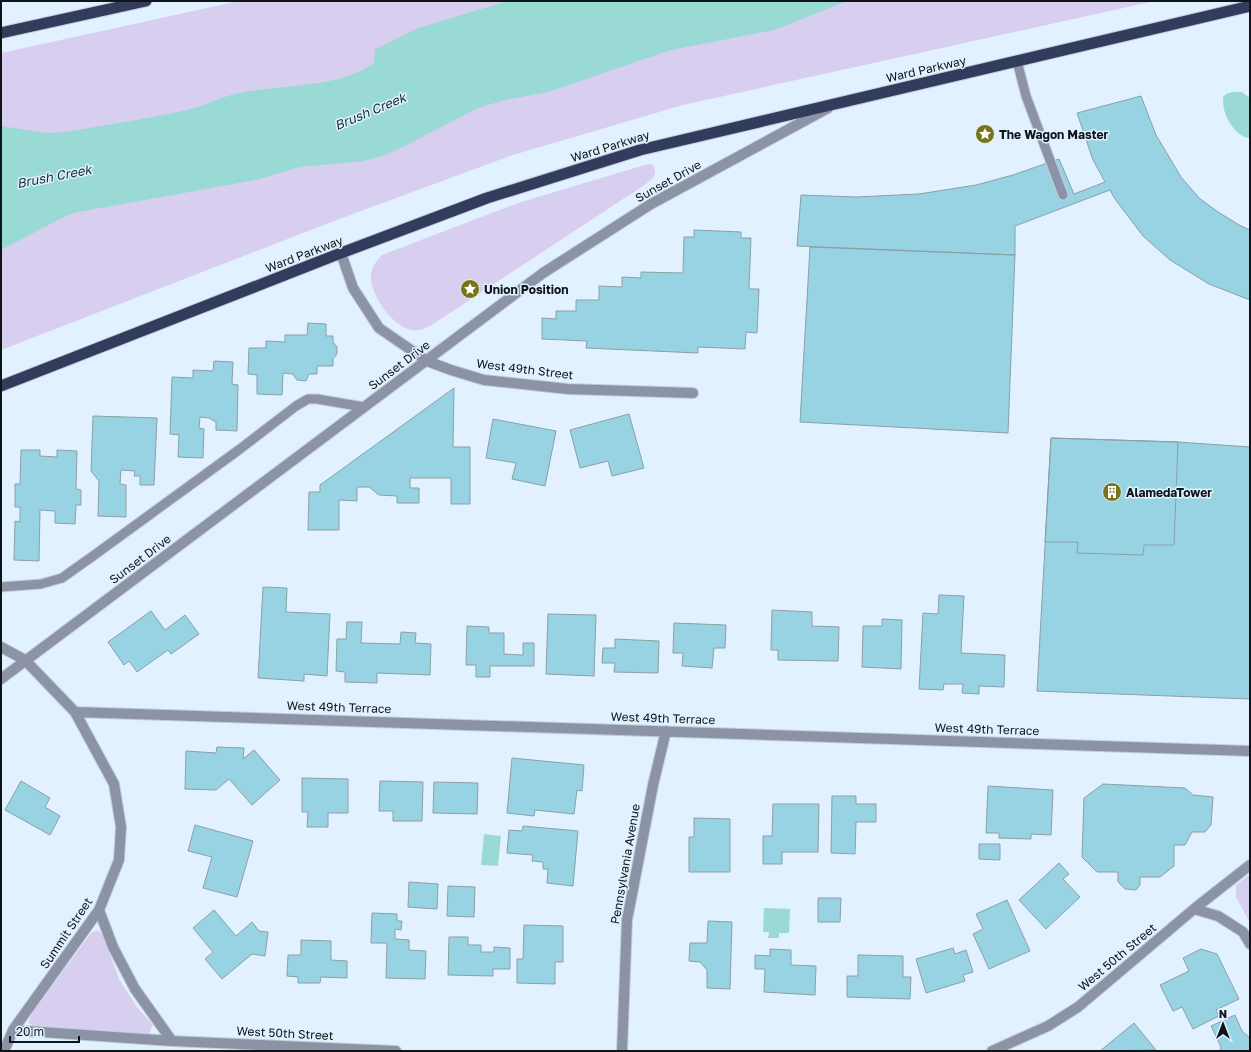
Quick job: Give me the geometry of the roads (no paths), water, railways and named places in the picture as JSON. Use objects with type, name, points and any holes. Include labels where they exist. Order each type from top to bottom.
[{"type":"highway","points":[[1,33],[146,1]]},
{"type":"highway","name":"Ward Parkway","points":[[1,386],[341,253],[487,198],[640,150],[1250,6]]},
{"type":"street","name":"Sunset Drive","points":[[1,679],[543,273],[651,204],[835,104]]},
{"type":"street","name":"West 49th Street","points":[[341,253],[353,288],[379,328],[427,361],[484,380],[568,389],[693,393]]},
{"type":"street","name":"Summit Street","points":[[1,647],[25,660],[75,712],[114,784],[121,827],[119,860],[99,910],[13,1030],[4,1051]]},
{"type":"street","name":"West 49th Terrace","points":[[75,712],[1250,751]]},
{"type":"street","name":"Pennsylvania Avenue","points":[[622,1051],[627,920],[653,784],[666,731]]},
{"type":"street","name":"West 50th Street","points":[[992,1051],[1048,1026],[1078,1007],[1194,909],[1250,865]]},
{"type":"street","points":[[1194,909],[1218,916],[1243,932],[1250,944]]},
{"type":"street","points":[[99,910],[112,947],[135,989],[172,1040]]},
{"type":"street","name":"West 50th Street","points":[[13,1030],[172,1040],[396,1051]]},
{"type":"lane","points":[[1017,61],[1026,96],[1064,195]]},
{"type":"lane","points":[[1,587],[41,584],[62,578],[240,449],[296,406],[308,399],[317,399],[364,407]]},
{"type":"water","name":"Brush Creek","points":[[508,1],[847,1],[774,30],[671,50],[548,92],[505,100],[478,108],[383,156],[363,161],[296,168],[256,180],[73,213],[1,250],[1,126],[47,133],[66,132],[183,111],[239,93],[326,82],[359,71],[374,63],[375,49],[418,28]]},
{"type":"water","points":[[1232,92],[1242,92],[1250,98],[1250,138],[1241,135],[1233,128],[1225,113],[1223,97]]},
{"type":"water","points":[[484,834],[501,836],[498,866],[481,865]]},
{"type":"water","points":[[764,908],[790,909],[789,933],[779,933],[779,938],[768,938],[769,932],[763,932]]},
{"type":"place","name":"The Wagon Master","points":[[985,134]]},
{"type":"place","name":"Union Position","points":[[470,289]]},
{"type":"place","name":"AlamedaTower","points":[[1112,492]]}]
